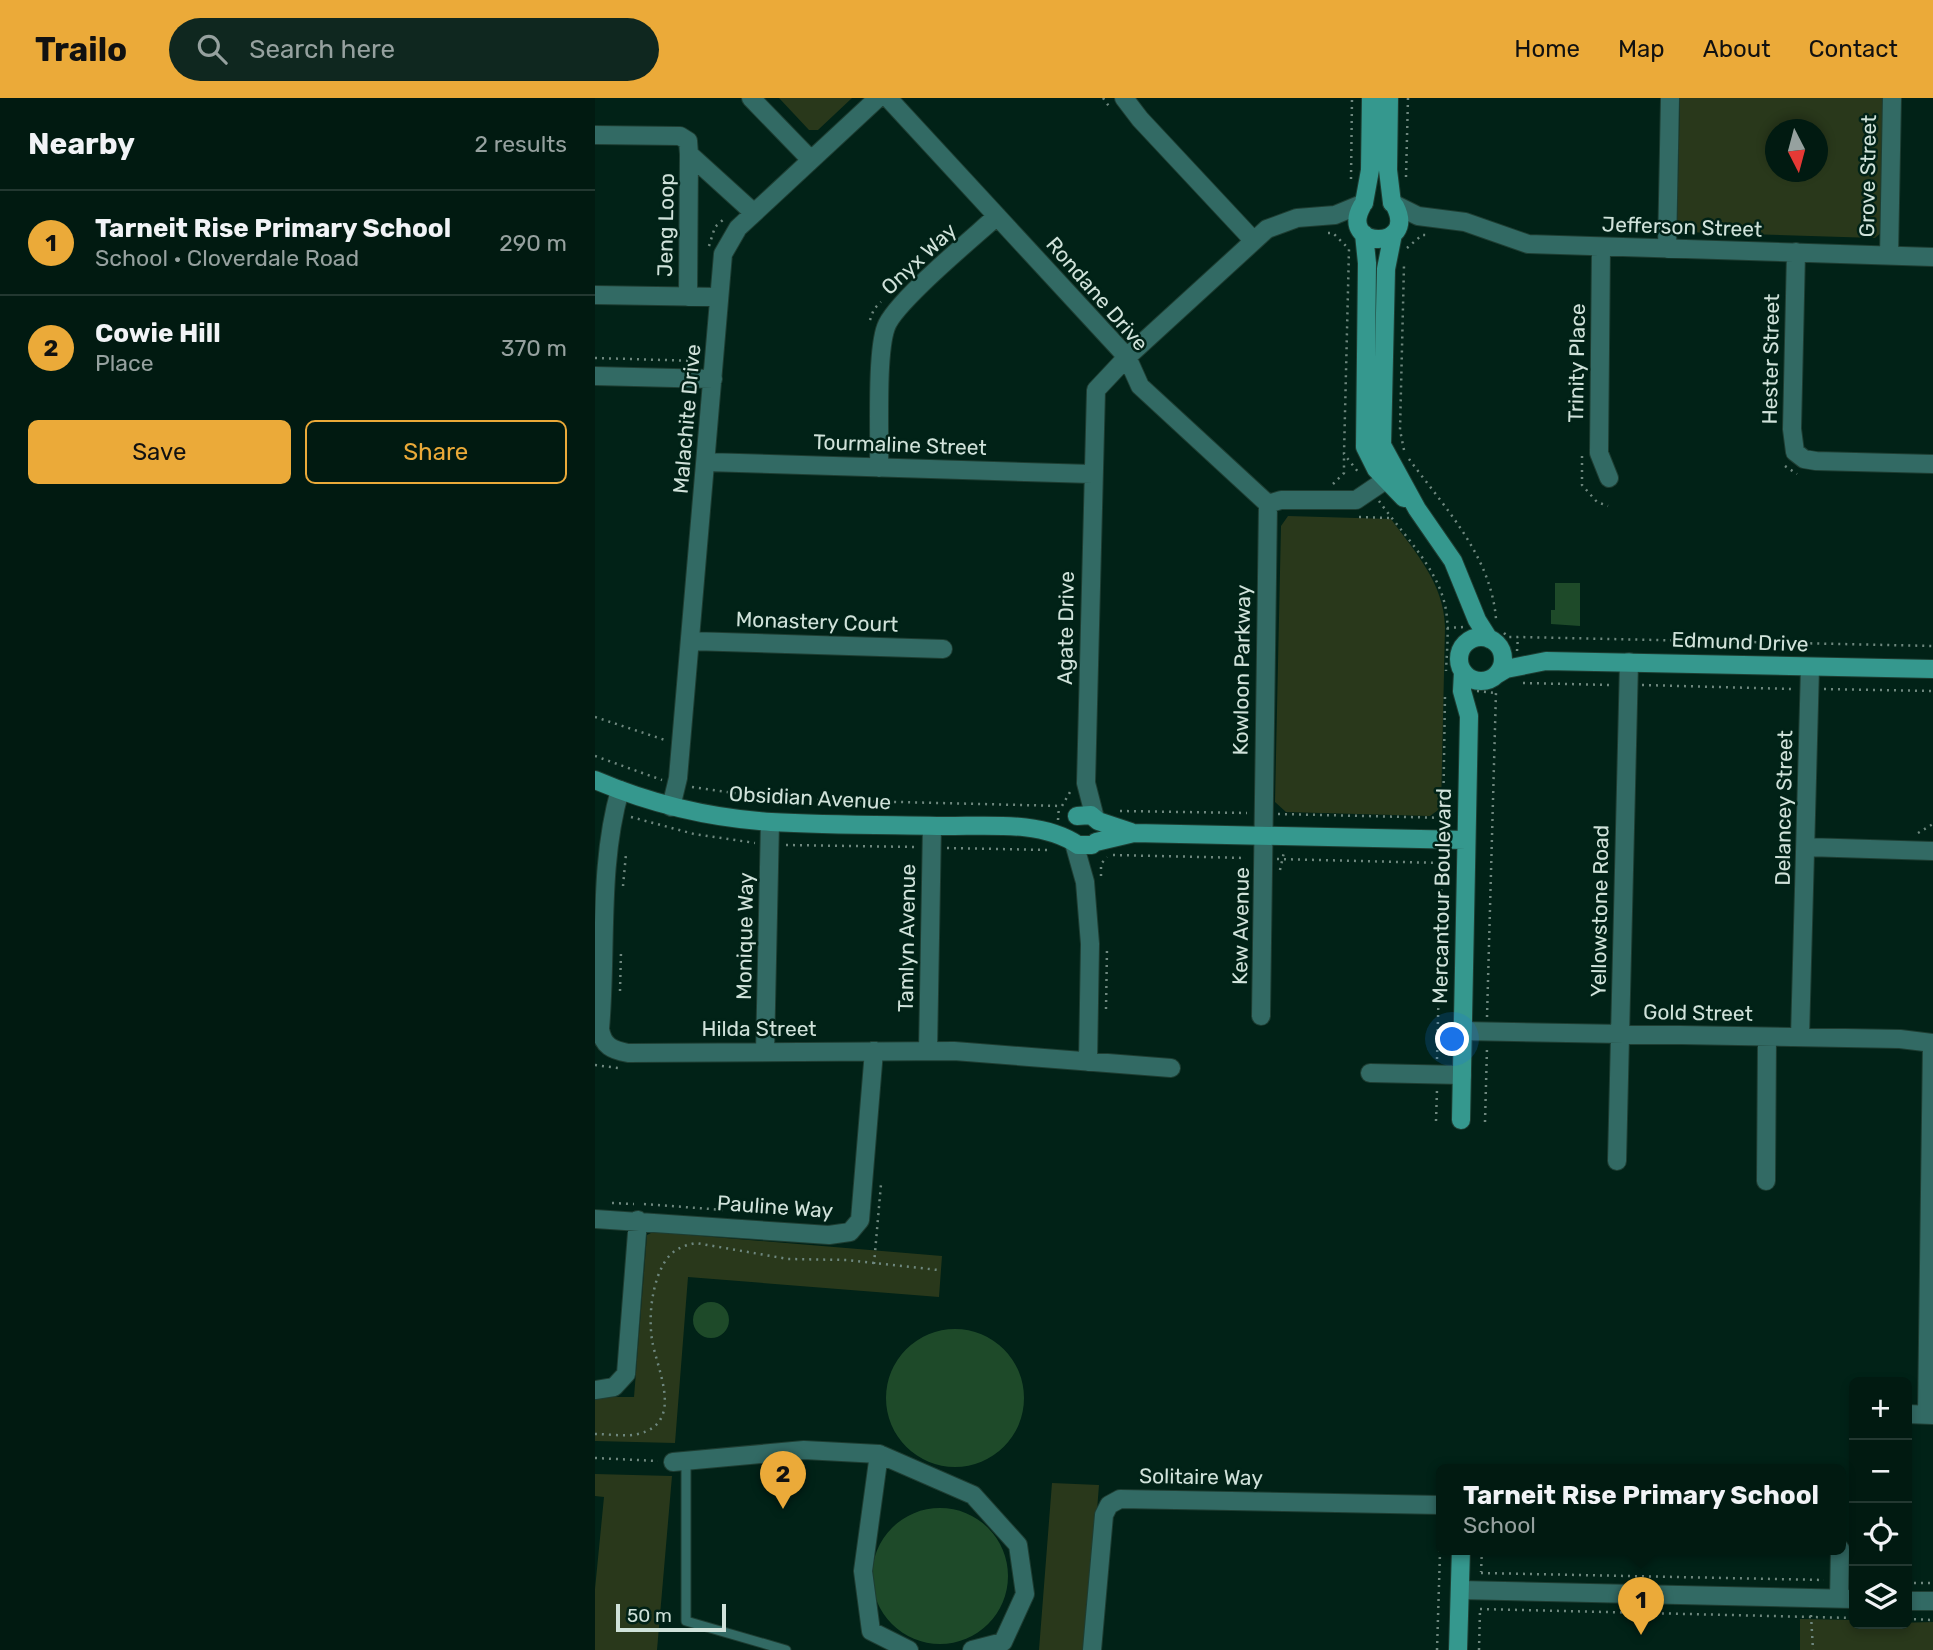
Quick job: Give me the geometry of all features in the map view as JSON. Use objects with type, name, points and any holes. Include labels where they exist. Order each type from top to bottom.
[{"type":"street","name":"Malachite Drive","points":[[671,807],[678,778],[723,254],[729,239],[754,213],[878,98]]},
{"type":"street","name":"Rondane Drive","points":[[888,98],[1127,357],[1140,386],[1268,504]]},
{"type":"street","points":[[1371,98],[1370,170],[1363,205],[1357,219],[1363,233],[1367,263],[1364,442],[1371,461],[1385,482],[1417,509],[1453,561],[1469,601],[1503,658],[1496,681]]},
{"type":"street","points":[[1385,482],[1382,442],[1386,270],[1400,220],[1394,204],[1388,170],[1389,98]]},
{"type":"street","points":[[1667,249],[1670,98]]},
{"type":"street","name":"Grove Street","points":[[1889,256],[1892,98]]},
{"type":"street","points":[[752,99],[811,160]]},
{"type":"street","points":[[1119,104],[1140,119],[1253,240]]},
{"type":"street","name":"Jeng Loop","points":[[595,135],[680,136],[688,141],[688,297]]},
{"type":"street","name":"Jeng Loop","points":[[689,154],[754,213]]},
{"type":"street","points":[[1320,225],[1381,198],[1394,204]]},
{"type":"street","name":"Jefferson Street","points":[[1394,204],[1434,221]]},
{"type":"street","name":"Onyx Way","points":[[879,468],[882,353],[886,325],[901,306],[997,216]]},
{"type":"street","name":"Agate Drive","points":[[1091,817],[1086,783],[1096,390],[1127,357],[1253,240],[1286,221],[1320,225]]},
{"type":"street","name":"Jefferson Street","points":[[1394,234],[1434,221],[1465,222],[1528,244],[1933,257]]},
{"type":"street","points":[[1320,225],[1363,233],[1380,240],[1394,234]]},
{"type":"street","name":"Trinity Place","points":[[1601,247],[1599,453],[1609,478]]},
{"type":"street","name":"Hester Street","points":[[1796,252],[1792,429],[1795,452],[1804,459],[1816,461],[1933,464]]},
{"type":"street","name":"Jeng Loop","points":[[595,295],[719,298]]},
{"type":"street","points":[[595,376],[713,379]]},
{"type":"street","name":"Tourmaline Street","points":[[706,462],[1092,474]]},
{"type":"street","points":[[1268,504],[1282,500],[1351,501],[1385,482]]},
{"type":"street","name":"Kowloon Parkway","points":[[1264,836],[1268,504]]},
{"type":"street","points":[[1469,601],[1465,643],[1454,675],[1479,681],[1496,681]]},
{"type":"street","points":[[1465,643],[1476,638],[1546,661]]},
{"type":"street","name":"Monastery Court","points":[[690,642],[943,649]]},
{"type":"street","points":[[1496,681],[1506,669],[1546,661]]},
{"type":"street","name":"Edmund Drive","points":[[1546,661],[1933,669]]},
{"type":"street","name":"Yellowstone Road","points":[[1617,1161],[1629,662]]},
{"type":"street","name":"Delancey Street","points":[[1800,1037],[1810,667]]},
{"type":"street","name":"Mercantour Boulevard","points":[[1454,675],[1469,716],[1461,1120]]},
{"type":"street","name":"Mercantour Boulevard","points":[[1469,716],[1481,691],[1496,681]]},
{"type":"street","name":"Obsidian Avenue","points":[[595,780],[671,807],[770,822],[1028,828],[1091,817],[1134,833]]},
{"type":"street","name":"Hilda Street","points":[[620,790],[622,813],[606,900],[600,1028],[605,1044],[617,1051],[928,1051],[1171,1068]]},
{"type":"street","points":[[1078,844],[1100,834],[1091,817],[1069,826],[1093,883],[1088,1062]]},
{"type":"street","name":"Monique Way","points":[[765,1052],[770,822]]},
{"type":"street","name":"Tamlyn Avenue","points":[[928,1051],[932,826]]},
{"type":"street","name":"Obsidian Avenue","points":[[1028,828],[1078,844],[1134,833],[1466,840]]},
{"type":"street","name":"Kew Avenue","points":[[1261,1016],[1264,836]]},
{"type":"street","points":[[1806,847],[1933,851]]},
{"type":"street","name":"Gold Street","points":[[1462,1031],[1487,1040],[1620,1035],[1900,1039],[1932,1043]]},
{"type":"street","points":[[1766,1181],[1767,1037]]},
{"type":"street","points":[[1912,1414],[1930,1415],[1932,1043]]},
{"type":"street","name":"Pauline Way","points":[[595,1219],[829,1235],[850,1232],[860,1220],[874,1051]]},
{"type":"street","points":[[1370,1073],[1462,1075]]},
{"type":"street","points":[[595,1390],[614,1387],[626,1374],[638,1220]]},
{"type":"street","points":[[680,1461],[804,1450],[879,1454],[973,1495],[1018,1545],[1025,1594],[1003,1642],[972,1650]]},
{"type":"street","points":[[879,1454],[863,1571],[871,1631],[909,1650]]},
{"type":"street","name":"Solitaire Way","points":[[1093,1650],[1104,1515],[1109,1505],[1119,1499],[1436,1505]]},
{"type":"street","points":[[1458,1650],[1461,1555]]},
{"type":"street","points":[[1460,1591],[1481,1582],[1844,1593],[1841,1555]]},
{"type":"street","points":[[1912,1601],[1933,1601]]},
{"type":"lane","points":[[680,1461],[686,1621],[786,1650]]},
{"type":"path","points":[[1104,98],[1119,104]]},
{"type":"path","points":[[1350,184],[1352,98]]},
{"type":"path","points":[[1406,185],[1408,98]]},
{"type":"path","points":[[1320,225],[1333,233],[1349,249],[1344,473],[1332,485]]},
{"type":"path","points":[[595,358],[698,361]]},
{"type":"path","points":[[1345,454],[1385,482],[1441,591],[1454,675]]},
{"type":"path","points":[[1780,455],[1787,469],[1802,475]]},
{"type":"path","points":[[1485,1122],[1496,681]]},
{"type":"path","points":[[1517,682],[1933,691]]},
{"type":"path","points":[[1436,1121],[1445,691]]},
{"type":"path","points":[[595,717],[666,740]]},
{"type":"path","points":[[622,813],[628,829]]},
{"type":"path","points":[[622,813],[694,834],[770,844],[932,848],[1078,844]]},
{"type":"path","points":[[1091,817],[1263,813],[1466,818]]},
{"type":"path","points":[[1280,883],[1285,814]]},
{"type":"path","points":[[1908,835],[1920,833],[1933,824]]},
{"type":"path","points":[[622,894],[627,842]]},
{"type":"path","points":[[1093,883],[1101,864],[1108,856],[1442,863]]},
{"type":"path","points":[[1106,1020],[1107,943]]},
{"type":"path","points":[[619,995],[621,948]]},
{"type":"path","points":[[1487,1040],[1498,1048]]},
{"type":"path","points":[[607,1203],[729,1211]]},
{"type":"path","points":[[595,1434],[638,1434],[659,1422],[664,1413],[665,1392],[652,1338],[654,1288],[664,1262],[681,1246],[696,1243],[788,1259],[847,1260],[938,1270]]},
{"type":"path","points":[[595,1458],[680,1461]]},
{"type":"path","points":[[1437,1650],[1441,1555]]},
{"type":"path","points":[[1479,1650],[1482,1555]]},
{"type":"path","points":[[1481,1582],[1844,1593]]},
{"type":"path","points":[[1912,1583],[1933,1583]]},
{"type":"path","points":[[1480,1609],[1849,1618]]},
{"type":"path","points":[[1912,1619],[1933,1620]]},
{"type":"green space","points":[[779,98],[852,98],[818,130],[809,130]]},
{"type":"green space","points":[[1680,98],[1885,98],[1882,232],[1875,238],[1683,232],[1677,225]]},
{"type":"green space","points":[[1288,516],[1391,519],[1434,582],[1440,596],[1445,627],[1441,808],[1430,816],[1286,812],[1275,802],[1281,526]]},
{"type":"green space","points":[[653,1232],[942,1256],[939,1297],[688,1277],[675,1443],[595,1441],[595,1397],[634,1397],[647,1235]]},
{"type":"green space","points":[[595,1474],[672,1476],[657,1650],[595,1650],[595,1589],[604,1497],[595,1496]]},
{"type":"green space","points":[[1052,1483],[1099,1485],[1086,1650],[1039,1650]]},
{"type":"green space","points":[[1800,1619],[1849,1620],[1849,1629],[1912,1629],[1912,1623],[1933,1622],[1933,1650],[1800,1650]]},
{"type":"building","points":[[1555,583],[1580,583],[1580,626],[1551,624],[1551,610],[1555,610]]},
{"type":"building","points":[[711,1302],[723,1308],[729,1320],[723,1332],[711,1338],[699,1332],[693,1320],[699,1308]]},
{"type":"building","points":[[955,1329],[981,1334],[1004,1349],[1019,1372],[1024,1398],[1019,1424],[1004,1447],[981,1462],[955,1467],[929,1462],[906,1447],[891,1424],[886,1398],[891,1372],[906,1349],[929,1334]]},
{"type":"building","points":[[940,1508],[966,1513],[988,1528],[1003,1550],[1008,1576],[1003,1602],[988,1624],[966,1639],[940,1644],[914,1639],[892,1624],[877,1602],[872,1576],[877,1550],[892,1528],[914,1513]]},
{"type":"place","name":"Cowie Hill","points":[[783,1509]]},
{"type":"place","name":"Tarneit Rise Primary School","points":[[1641,1635]]}]
